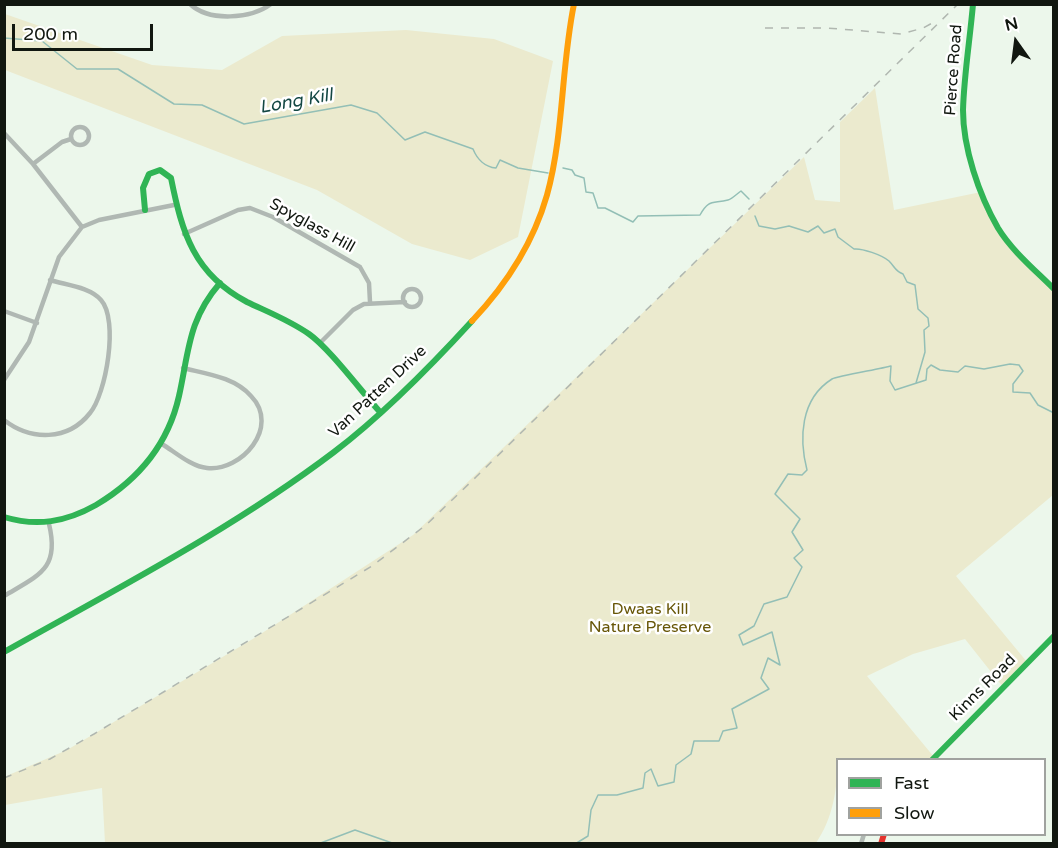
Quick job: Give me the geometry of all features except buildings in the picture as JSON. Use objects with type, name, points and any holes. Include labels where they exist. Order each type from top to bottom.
[{"type":"street","points":[[190,4],[207,12],[235,17],[256,13],[271,4]]},
{"type":"street","points":[[207,12],[210,4]]},
{"type":"street","name":"Van Patten Drive","points":[[4,652],[265,500],[335,451],[380,412],[475,320],[500,291],[524,252],[538,223],[552,177],[574,4]]},
{"type":"street","name":"Pierce Road","points":[[973,4],[963,101],[967,147],[985,201],[998,228],[1008,243],[1053,289]]},
{"type":"street","points":[[78,128],[86,129],[89,134],[89,140],[83,145],[77,145],[71,139],[73,131],[78,128]]},
{"type":"street","points":[[4,133],[33,164],[82,227]]},
{"type":"street","points":[[33,164],[62,142],[71,139]]},
{"type":"street","points":[[145,210],[144,182],[155,171],[164,171],[171,178],[174,205],[184,235],[201,264],[220,283],[246,301],[282,316],[320,342],[380,412]]},
{"type":"street","points":[[4,380],[23,355],[63,250],[82,227],[99,220],[174,205]]},
{"type":"street","name":"Spyglass Hill","points":[[184,235],[242,208],[263,212],[360,267],[369,283],[370,302]]},
{"type":"street","points":[[4,420],[29,434],[48,436],[82,422],[97,401],[111,338],[109,314],[100,298],[94,294],[50,280]]},
{"type":"street","points":[[4,517],[28,524],[50,524],[78,514],[112,496],[134,479],[162,444],[171,425],[196,313],[220,283]]},
{"type":"street","points":[[320,342],[353,310],[370,302],[405,302]]},
{"type":"street","points":[[4,311],[37,323]]},
{"type":"street","points":[[162,444],[187,460],[209,469],[225,465],[251,450],[260,435],[260,415],[257,404],[248,393],[218,376],[183,368]]},
{"type":"street","points":[[4,596],[45,570],[54,547],[50,524]]},
{"type":"street","name":"Kinns Road","points":[[933,758],[1053,636]]},
{"type":"green space","points":[[5,14],[152,65],[222,70],[282,36],[406,30],[494,39],[553,61],[518,237],[470,260],[412,244],[317,190],[5,70]]},
{"type":"green space","name":"Dwaas Kill Nature Preserve","points":[[875,88],[894,210],[981,192],[1001,233],[1053,289],[1053,495],[956,576],[1027,662],[1003,687],[965,639],[913,654],[867,676],[933,758],[836,758],[836,787],[833,803],[816,843],[105,843],[102,788],[5,805],[4,777],[67,750],[256,637],[413,535],[804,157],[815,200],[840,202],[840,122]]},
{"type":"waterway","name":"Long Kill","points":[[4,38],[42,41],[77,69],[118,69],[174,104],[202,105],[244,124],[351,105],[377,113],[405,140],[425,132],[473,149],[482,162],[488,166],[496,168],[500,160],[518,168],[548,173]]},
{"type":"waterway","name":"Long Kill","points":[[563,168],[572,170],[575,175],[584,178],[586,192],[593,193],[598,208],[605,208],[633,222],[638,216],[700,215],[709,204],[730,199],[741,191],[749,199]]},
{"type":"waterway","name":"Long Kill","points":[[755,216],[759,226],[775,229],[789,226],[808,232],[818,226],[824,233],[835,229],[838,237],[854,249],[877,254],[886,259],[903,274],[907,282],[915,285],[918,309],[928,318],[929,326],[924,330],[925,352],[916,383]]},
{"type":"waterway","points":[[575,844],[588,836],[591,810],[598,795],[617,795],[643,788],[645,773],[651,769],[658,786],[674,782],[676,765],[691,754],[694,741],[719,741],[723,731],[737,728],[732,709],[769,689],[761,678],[768,658],[780,665],[772,632],[743,645],[739,635],[754,626],[764,604],[787,597],[802,567],[794,558],[803,550],[792,532],[800,519],[775,494],[788,474],[802,475],[807,470],[803,446],[804,420],[813,397],[821,387],[832,379],[891,366],[890,381],[895,390],[926,380],[927,369],[931,365],[940,370],[958,372],[965,366],[984,369],[1010,364],[1019,365],[1023,371],[1013,384],[1013,392],[1030,393],[1038,405],[1054,413]]},
{"type":"waterway","points":[[318,844],[355,830],[395,844]]},
{"type":"railway","points":[[4,778],[50,759],[94,734],[372,566],[426,525],[958,4]]},
{"type":"railway","points":[[765,28],[827,28],[901,34],[923,28],[938,20]]},
{"type":"traffic: fast","points":[[973,4],[963,110],[966,140],[973,171],[998,228],[1010,245],[1054,289]]},
{"type":"traffic: fast","points":[[145,210],[143,188],[149,174],[160,170],[171,178],[186,234],[193,250],[214,279],[247,302],[286,320],[309,334],[335,359],[380,412]]},
{"type":"traffic: fast","points":[[4,517],[40,522],[74,515],[111,495],[138,472],[159,445],[174,414],[191,336],[201,310],[220,283]]},
{"type":"traffic: fast","points":[[4,652],[172,558],[295,480],[334,452],[389,406],[472,321]]},
{"type":"traffic: fast","points":[[934,758],[1054,636]]},
{"type":"traffic: slow","points":[[472,321],[517,263],[534,230],[547,195],[557,148],[574,4]]},
{"type":"traffic: jam","points":[[881,844],[883,836]]}]
